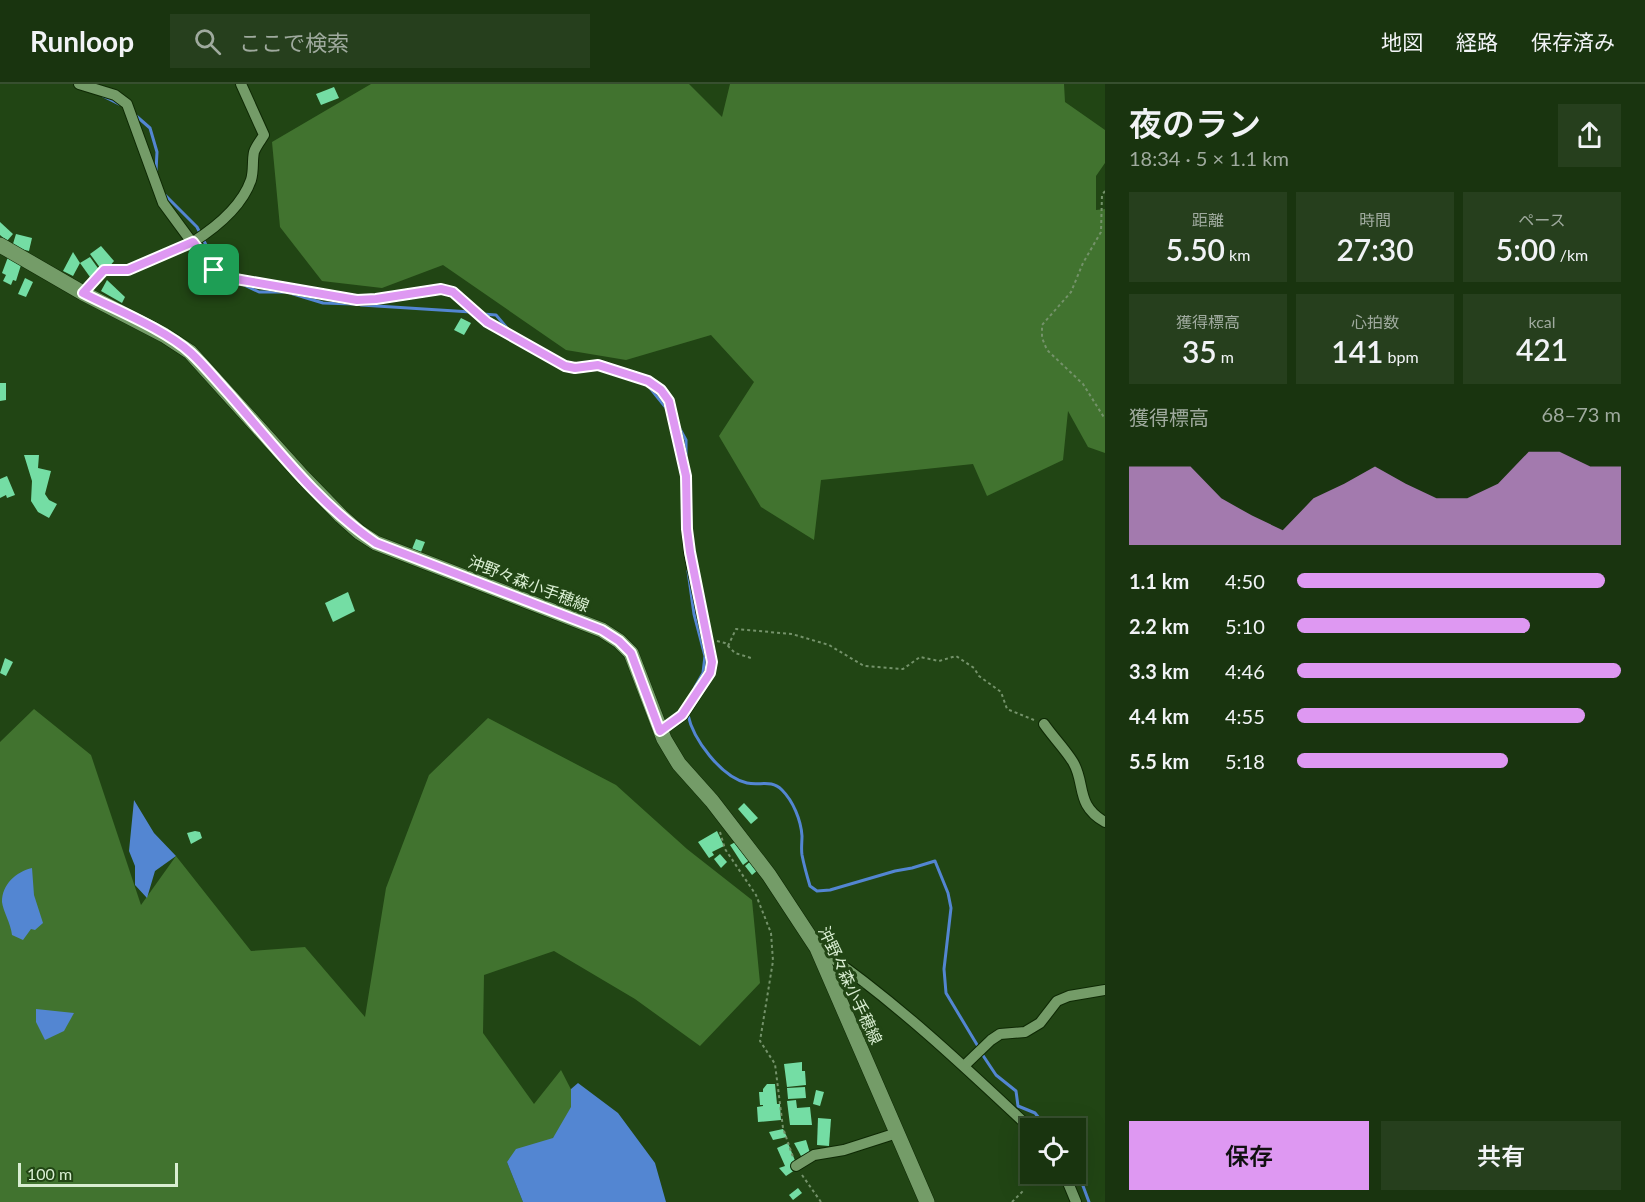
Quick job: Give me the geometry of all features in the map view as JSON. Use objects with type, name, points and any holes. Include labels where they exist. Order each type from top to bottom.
[{"type":"main road","name":"沖野々森小手穂線","points":[[0,245],[83,293],[164,335],[190,352],[341,516],[376,543],[602,630],[619,641],[631,653],[660,731],[679,764],[770,875],[817,948],[927,1202]]},
{"type":"street","points":[[79,84],[116,95],[127,104],[163,203],[214,270],[224,277],[357,300],[441,289],[453,292],[487,322],[565,366],[575,368],[598,365],[648,381],[661,390],[669,401],[686,476],[690,552],[712,662],[710,673],[682,715],[660,731]]},
{"type":"street","points":[[193,242],[208,232],[238,203],[254,172],[254,150],[264,135],[241,84]]},
{"type":"street","points":[[1044,724],[1072,761],[1077,772],[1081,793],[1089,808],[1105,822]]},
{"type":"street","points":[[817,948],[863,979],[964,1066],[1020,1119]]},
{"type":"street","points":[[964,1066],[1000,1034],[1025,1032],[1040,1023],[1057,1001],[1069,996],[1105,990]]},
{"type":"street","points":[[796,1166],[814,1155],[844,1150],[897,1133]]},
{"type":"street","points":[[1069,1184],[1076,1202]]},
{"type":"path","points":[[1105,191],[1102,195],[1101,232],[1083,263],[1071,292],[1042,325],[1042,338],[1047,350],[1083,384],[1105,419]]},
{"type":"path","points":[[83,293],[104,270],[128,270],[193,242]]},
{"type":"path","points":[[728,646],[736,629],[792,634],[829,645],[864,666],[903,669],[920,657],[939,661],[956,656],[1002,692],[1007,709],[1044,724]]},
{"type":"path","points":[[708,639],[725,643],[735,653],[751,658]]},
{"type":"path","points":[[720,831],[724,849],[756,895],[771,933],[773,961],[760,1041],[775,1064],[783,1128],[796,1166],[821,1202]]},
{"type":"path","points":[[1012,1202],[1023,1191]]},
{"type":"green space","points":[[371,84],[689,84],[722,117],[730,84],[1064,84],[1065,102],[1105,130],[1105,163],[1096,176],[1096,210],[1105,209],[1105,453],[1088,447],[1068,411],[1063,460],[987,496],[973,464],[821,480],[814,540],[761,507],[719,436],[754,382],[711,335],[626,360],[566,350],[443,265],[382,288],[322,281],[280,227],[272,142]]},
{"type":"green space","points":[[34,709],[91,755],[141,905],[176,856],[251,951],[305,947],[365,1017],[386,888],[429,775],[488,718],[616,785],[687,849],[752,900],[760,983],[700,1046],[635,999],[554,951],[484,975],[483,1033],[534,1104],[561,1070],[579,1105],[545,1149],[507,1162],[523,1202],[0,1202],[0,742]]},
{"type":"water","points":[[134,800],[154,833],[176,856],[155,871],[147,898],[135,885],[135,866],[129,851]]},
{"type":"water","points":[[32,868],[34,895],[43,923],[35,930],[31,929],[23,940],[12,935],[2,902],[7,884],[21,872]]},
{"type":"water","points":[[36,1009],[74,1013],[64,1031],[45,1040],[36,1022]]},
{"type":"water","points":[[578,1083],[618,1113],[655,1163],[666,1202],[523,1202],[507,1162],[516,1149],[553,1138],[571,1107],[571,1089]]},
{"type":"building","points":[[334,87],[339,98],[321,105],[316,94]]},
{"type":"building","points":[[0,222],[13,234],[7,241],[0,235]]},
{"type":"building","points":[[16,234],[32,238],[29,251],[12,247]]},
{"type":"building","points":[[101,246],[114,261],[109,267],[101,269],[90,254]]},
{"type":"building","points":[[73,252],[80,263],[73,276],[63,271]]},
{"type":"building","points":[[8,257],[21,265],[16,281],[13,280],[11,285],[3,281],[6,275],[2,273]]},
{"type":"building","points":[[90,257],[100,271],[90,277],[80,263]]},
{"type":"building","points":[[25,278],[33,282],[26,297],[18,294]]},
{"type":"building","points":[[107,280],[125,297],[122,303],[101,291]]},
{"type":"building","points":[[461,318],[471,323],[464,335],[454,330]]},
{"type":"building","points":[[0,383],[6,383],[6,400],[0,401]]},
{"type":"building","points":[[24,455],[39,455],[38,468],[51,471],[45,494],[49,500],[57,504],[49,518],[38,512],[31,501],[32,481]]},
{"type":"building","points":[[7,476],[15,495],[0,498],[0,479]]},
{"type":"building","points":[[416,539],[425,542],[421,552],[412,549]]},
{"type":"building","points":[[348,592],[355,611],[333,622],[325,603]]},
{"type":"building","points":[[5,658],[13,662],[6,676],[0,673]]},
{"type":"building","points":[[744,803],[758,818],[751,824],[738,809]]},
{"type":"building","points":[[717,831],[724,846],[712,852],[714,855],[709,858],[698,842]]},
{"type":"building","points":[[200,832],[202,838],[191,844],[187,833]]},
{"type":"building","points":[[739,840],[751,859],[743,865],[730,845]]},
{"type":"building","points":[[720,854],[727,862],[721,868],[714,859]]},
{"type":"building","points":[[752,860],[759,869],[752,875],[745,866]]},
{"type":"building","points":[[802,1062],[806,1085],[787,1087],[784,1064]]},
{"type":"building","points":[[767,1084],[775,1084],[781,1120],[758,1122],[757,1107],[763,1106],[760,1105],[759,1092],[763,1092]]},
{"type":"building","points":[[805,1087],[806,1098],[788,1099],[787,1088]]},
{"type":"building","points":[[816,1090],[824,1092],[820,1106],[813,1104]]},
{"type":"building","points":[[796,1100],[797,1108],[810,1107],[812,1125],[790,1125],[787,1101]]},
{"type":"building","points":[[818,1118],[831,1119],[829,1146],[817,1145]]},
{"type":"building","points":[[783,1129],[787,1137],[773,1140],[769,1132]]},
{"type":"building","points":[[806,1140],[810,1153],[801,1156],[794,1143]]},
{"type":"building","points":[[788,1143],[798,1168],[786,1176],[779,1168],[785,1166],[777,1148]]},
{"type":"building","points":[[798,1188],[802,1193],[793,1200],[789,1195]]},
{"type":"waterway","points":[[103,96],[119,104]]},
{"type":"waterway","points":[[134,114],[150,128],[157,152],[156,171]]},
{"type":"waterway","points":[[164,194],[197,227],[200,233]]},
{"type":"waterway","points":[[203,239],[210,253],[232,275]]},
{"type":"waterway","points":[[244,285],[259,292],[284,292]]},
{"type":"waterway","points":[[290,293],[323,303],[354,304]]},
{"type":"waterway","points":[[361,305],[471,312]]},
{"type":"waterway","points":[[483,314],[496,315],[507,328]]},
{"type":"waterway","points":[[650,388],[667,409]]},
{"type":"waterway","points":[[680,429],[686,440],[686,454]]},
{"type":"waterway","points":[[688,571],[694,614],[705,656],[703,673],[695,687]]},
{"type":"waterway","points":[[688,715],[696,735],[718,765],[737,779],[752,784],[774,785],[786,794],[796,811],[800,824],[802,855],[810,886],[817,891],[830,890],[935,861],[948,893],[951,908],[944,969],[946,993],[979,1048]]},
{"type":"waterway","points":[[982,1054],[996,1075],[1016,1091],[1018,1106],[1035,1113],[1039,1118]]},
{"type":"waterway","points":[[1082,1184],[1089,1202]]},
{"type":"route","points":[[193,242],[214,270],[224,277],[357,300],[441,289],[453,292],[487,322],[565,366],[575,368],[598,365],[648,381],[661,390],[669,401],[686,476],[690,552],[712,662],[710,673],[682,715],[660,731],[631,653],[619,641],[602,630],[376,543],[359,532],[303,477],[190,352],[164,335],[83,293],[104,270],[128,270],[193,242]]}]
